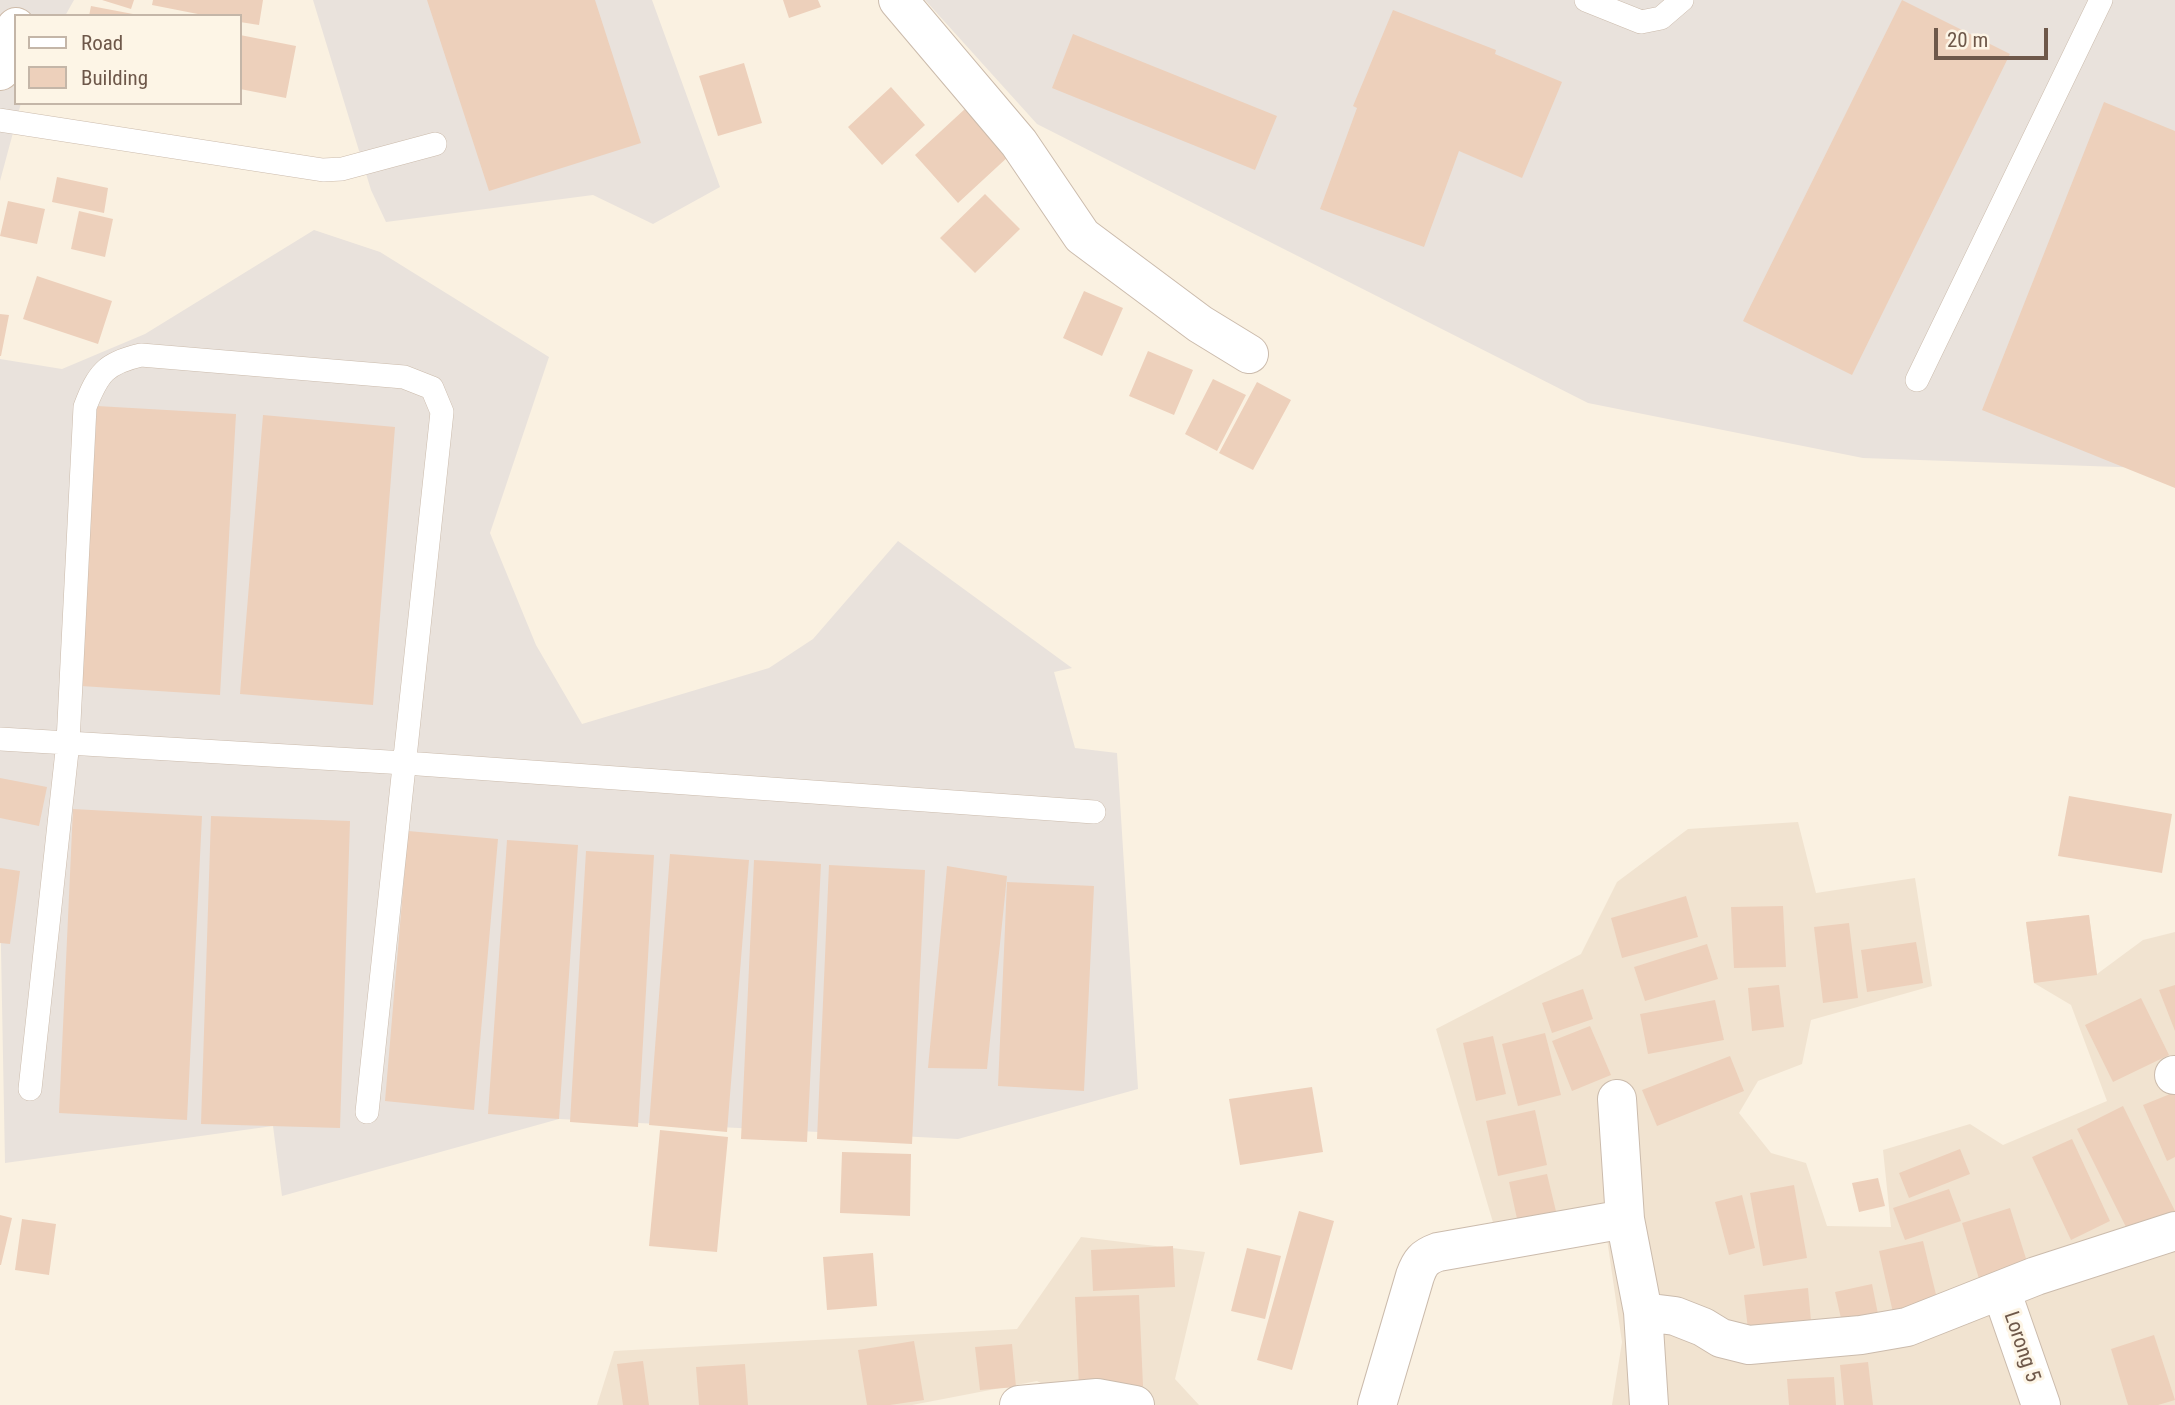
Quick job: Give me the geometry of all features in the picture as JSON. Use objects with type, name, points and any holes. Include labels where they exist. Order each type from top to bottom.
[{"type":"street","points":[[898,0],[1019,143],[1082,236],[1200,324],[1250,354]]},
{"type":"street","points":[[0,71],[14,31]]},
{"type":"street","points":[[1617,1099],[1625,1219],[1643,1312],[1649,1405]]},
{"type":"street","points":[[1377,1405],[1415,1276],[1420,1262],[1425,1258],[1438,1252],[1625,1219]]},
{"type":"street","points":[[1643,1312],[1675,1316],[1703,1327],[1721,1338],[1749,1345],[1861,1335],[1907,1327],[2036,1276],[2175,1231]]},
{"type":"street","name":"Lorong 5","points":[[2001,1290],[2041,1405]]},
{"type":"street","points":[[1019,1405],[1097,1398],[1127,1404]]},
{"type":"lane","points":[[1586,0],[1641,22],[1661,18],[1682,0]]},
{"type":"lane","points":[[1917,380],[2101,0]]},
{"type":"lane","points":[[0,120],[323,170],[342,169],[435,144]]},
{"type":"lane","points":[[30,1089],[68,742],[85,407],[95,380],[107,367],[121,359],[141,355],[404,377],[432,388],[442,412],[366,1112]]},
{"type":"lane","points":[[0,739],[405,763],[1094,812]]},
{"type":"shaded area","points":[[0,0],[74,0],[66,14],[14,14],[14,105],[20,105],[0,181]]},
{"type":"shaded area","points":[[313,0],[652,0],[720,187],[653,224],[593,195],[386,222],[371,190]]},
{"type":"shaded area","points":[[925,0],[2175,0],[2175,469],[1863,458],[1588,403],[1037,124]]},
{"type":"shaded area","points":[[314,230],[380,252],[549,357],[490,533],[536,645],[582,724],[769,668],[813,639],[898,541],[1072,668],[1054,672],[1075,748],[1117,753],[1138,1089],[958,1139],[559,1119],[282,1196],[273,1126],[5,1163],[0,896],[0,359],[62,369],[145,334]]},
{"type":"shaded area","points":[[1798,822],[1816,893],[1915,878],[1932,986],[1811,1020],[1802,1064],[1758,1081],[1739,1113],[1771,1153],[1806,1163],[1827,1226],[1891,1227],[1883,1150],[1970,1124],[2003,1145],[2107,1101],[2071,1005],[2034,983],[2026,922],[2089,915],[2097,974],[2143,940],[2175,932],[2175,1405],[1612,1405],[1622,1342],[1607,1239],[1502,1253],[1436,1029],[1581,954],[1617,882],[1688,829]]},
{"type":"shaded area","points":[[1081,1237],[1205,1252],[1175,1379],[1199,1405],[1081,1405],[1037,1381],[912,1405],[597,1405],[614,1351],[1017,1329]]},
{"type":"building","points":[[102,0],[134,0],[131,9]]},
{"type":"building","points":[[153,0],[263,0],[259,25],[242,22],[242,14],[198,14],[152,5]]},
{"type":"building","points":[[427,0],[595,0],[641,143],[489,191]]},
{"type":"building","points":[[783,0],[818,0],[821,7],[789,18]]},
{"type":"building","points":[[1902,0],[2010,54],[1852,375],[1743,321]]},
{"type":"building","points":[[91,6],[133,14],[89,14]]},
{"type":"building","points":[[1393,10],[1496,50],[1495,54],[1562,82],[1522,178],[1459,151],[1424,247],[1320,209],[1357,108],[1353,106]]},
{"type":"building","points":[[1073,34],[1277,116],[1255,170],[1052,88]]},
{"type":"building","points":[[242,35],[296,46],[286,98],[242,89]]},
{"type":"building","points":[[744,63],[762,123],[718,136],[699,76]]},
{"type":"building","points":[[891,87],[925,125],[882,165],[848,127]]},
{"type":"building","points":[[2104,102],[2175,131],[2175,488],[1982,410]]},
{"type":"building","points":[[966,108],[1010,155],[958,203],[915,155]]},
{"type":"building","points":[[57,177],[108,188],[104,213],[52,202]]},
{"type":"building","points":[[985,194],[1020,229],[975,273],[940,238]]},
{"type":"building","points":[[8,201],[45,209],[37,244],[0,236]]},
{"type":"building","points":[[79,211],[113,219],[105,257],[71,249]]},
{"type":"building","points":[[37,276],[112,301],[98,344],[23,319]]},
{"type":"building","points":[[1084,291],[1123,308],[1102,356],[1063,338]]},
{"type":"building","points":[[0,314],[9,315],[1,356],[0,356]]},
{"type":"building","points":[[1148,351],[1193,370],[1174,415],[1129,396]]},
{"type":"building","points":[[1213,379],[1246,395],[1217,451],[1185,434]]},
{"type":"building","points":[[1257,382],[1291,400],[1253,470],[1219,453]]},
{"type":"building","points":[[97,406],[236,414],[220,695],[81,686]]},
{"type":"building","points":[[263,415],[395,427],[373,705],[240,694]]},
{"type":"building","points":[[0,778],[47,787],[39,826],[0,818]]},
{"type":"building","points":[[2069,796],[2172,814],[2162,873],[2058,856]]},
{"type":"building","points":[[73,809],[202,816],[187,1120],[59,1113]]},
{"type":"building","points":[[211,816],[350,821],[340,1128],[201,1124]]},
{"type":"building","points":[[408,831],[498,839],[474,1110],[385,1101]]},
{"type":"building","points":[[507,840],[578,845],[559,1119],[488,1114]]},
{"type":"building","points":[[586,851],[654,855],[638,1127],[570,1122]]},
{"type":"building","points":[[670,854],[749,860],[727,1132],[649,1125]]},
{"type":"building","points":[[754,860],[821,864],[807,1142],[741,1139]]},
{"type":"building","points":[[829,865],[925,870],[912,1144],[817,1139]]},
{"type":"building","points":[[947,866],[1007,876],[987,1069],[928,1068]]},
{"type":"building","points":[[0,868],[20,871],[10,944],[0,943]]},
{"type":"building","points":[[1007,882],[1094,886],[1084,1091],[998,1086]]},
{"type":"building","points":[[1686,896],[1698,937],[1622,958],[1611,918]]},
{"type":"building","points":[[1783,906],[1786,967],[1734,968],[1731,907]]},
{"type":"building","points":[[2089,915],[2097,975],[2034,983],[2026,922]]},
{"type":"building","points":[[1849,923],[1858,998],[1823,1003],[1814,927]]},
{"type":"building","points":[[1916,942],[1923,983],[1867,992],[1861,950]]},
{"type":"building","points":[[1707,944],[1718,979],[1645,1001],[1634,967]]},
{"type":"building","points":[[1779,985],[1784,1027],[1752,1031],[1748,988]]},
{"type":"building","points":[[2175,985],[2175,1031],[2159,990]]},
{"type":"building","points":[[1583,989],[1593,1019],[1552,1033],[1542,1003]]},
{"type":"building","points":[[2141,998],[2169,1055],[2113,1082],[2085,1025]]},
{"type":"building","points":[[1715,1000],[1724,1040],[1648,1054],[1640,1014]]},
{"type":"building","points":[[1590,1026],[1611,1075],[1572,1091],[1552,1041]]},
{"type":"building","points":[[1545,1033],[1561,1095],[1518,1106],[1502,1044]]},
{"type":"building","points":[[1493,1036],[1506,1094],[1476,1101],[1463,1043]]},
{"type":"building","points":[[1730,1056],[1744,1091],[1657,1126],[1642,1090]]},
{"type":"building","points":[[1312,1087],[1323,1152],[1240,1165],[1229,1099]]},
{"type":"building","points":[[2175,1092],[2175,1157],[2167,1161],[2143,1105]]},
{"type":"building","points":[[2123,1106],[2175,1211],[2175,1216],[2131,1237],[2077,1129]]},
{"type":"building","points":[[1535,1110],[1547,1165],[1498,1176],[1486,1121]]},
{"type":"building","points":[[660,1130],[728,1137],[717,1252],[649,1246]]},
{"type":"building","points":[[2072,1139],[2110,1221],[2071,1240],[2032,1157]]},
{"type":"building","points":[[1960,1149],[1970,1174],[1909,1198],[1899,1173]]},
{"type":"building","points":[[842,1152],[911,1154],[910,1216],[840,1213]]},
{"type":"building","points":[[1547,1174],[1560,1228],[1521,1237],[1509,1182]]},
{"type":"building","points":[[1878,1178],[1885,1206],[1859,1212],[1852,1183]]},
{"type":"building","points":[[1794,1185],[1807,1258],[1763,1266],[1750,1193]]},
{"type":"building","points":[[1949,1189],[1961,1221],[1905,1240],[1893,1208]]},
{"type":"building","points":[[1742,1195],[1755,1248],[1729,1255],[1715,1202]]},
{"type":"building","points":[[2010,1208],[2029,1268],[1980,1282],[1962,1223]]},
{"type":"building","points":[[1299,1211],[1334,1221],[1292,1370],[1257,1360]]},
{"type":"building","points":[[0,1215],[12,1218],[1,1265],[0,1265]]},
{"type":"building","points":[[22,1219],[56,1224],[49,1275],[15,1270]]},
{"type":"building","points":[[1923,1241],[1939,1307],[1894,1317],[1879,1251]]},
{"type":"building","points":[[1173,1246],[1175,1287],[1093,1291],[1091,1250]]},
{"type":"building","points":[[1247,1248],[1281,1256],[1265,1319],[1231,1311]]},
{"type":"building","points":[[873,1253],[877,1306],[827,1310],[823,1257]]},
{"type":"building","points":[[1872,1284],[1879,1319],[1843,1327],[1835,1292]]},
{"type":"building","points":[[1808,1288],[1812,1332],[1749,1338],[1744,1295]]},
{"type":"building","points":[[1139,1295],[1143,1386],[1079,1388],[1075,1297]]},
{"type":"building","points":[[2154,1335],[2175,1400],[2158,1405],[2128,1405],[2111,1349]]},
{"type":"building","points":[[914,1341],[924,1400],[867,1405],[858,1350]]},
{"type":"building","points":[[1012,1344],[1016,1387],[980,1390],[975,1347]]},
{"type":"building","points":[[643,1361],[649,1405],[623,1405],[617,1364]]},
{"type":"building","points":[[1868,1362],[1873,1405],[1844,1405],[1840,1365]]},
{"type":"building","points":[[745,1364],[748,1405],[699,1405],[696,1367]]},
{"type":"building","points":[[1834,1377],[1836,1405],[1789,1405],[1787,1379]]}]
